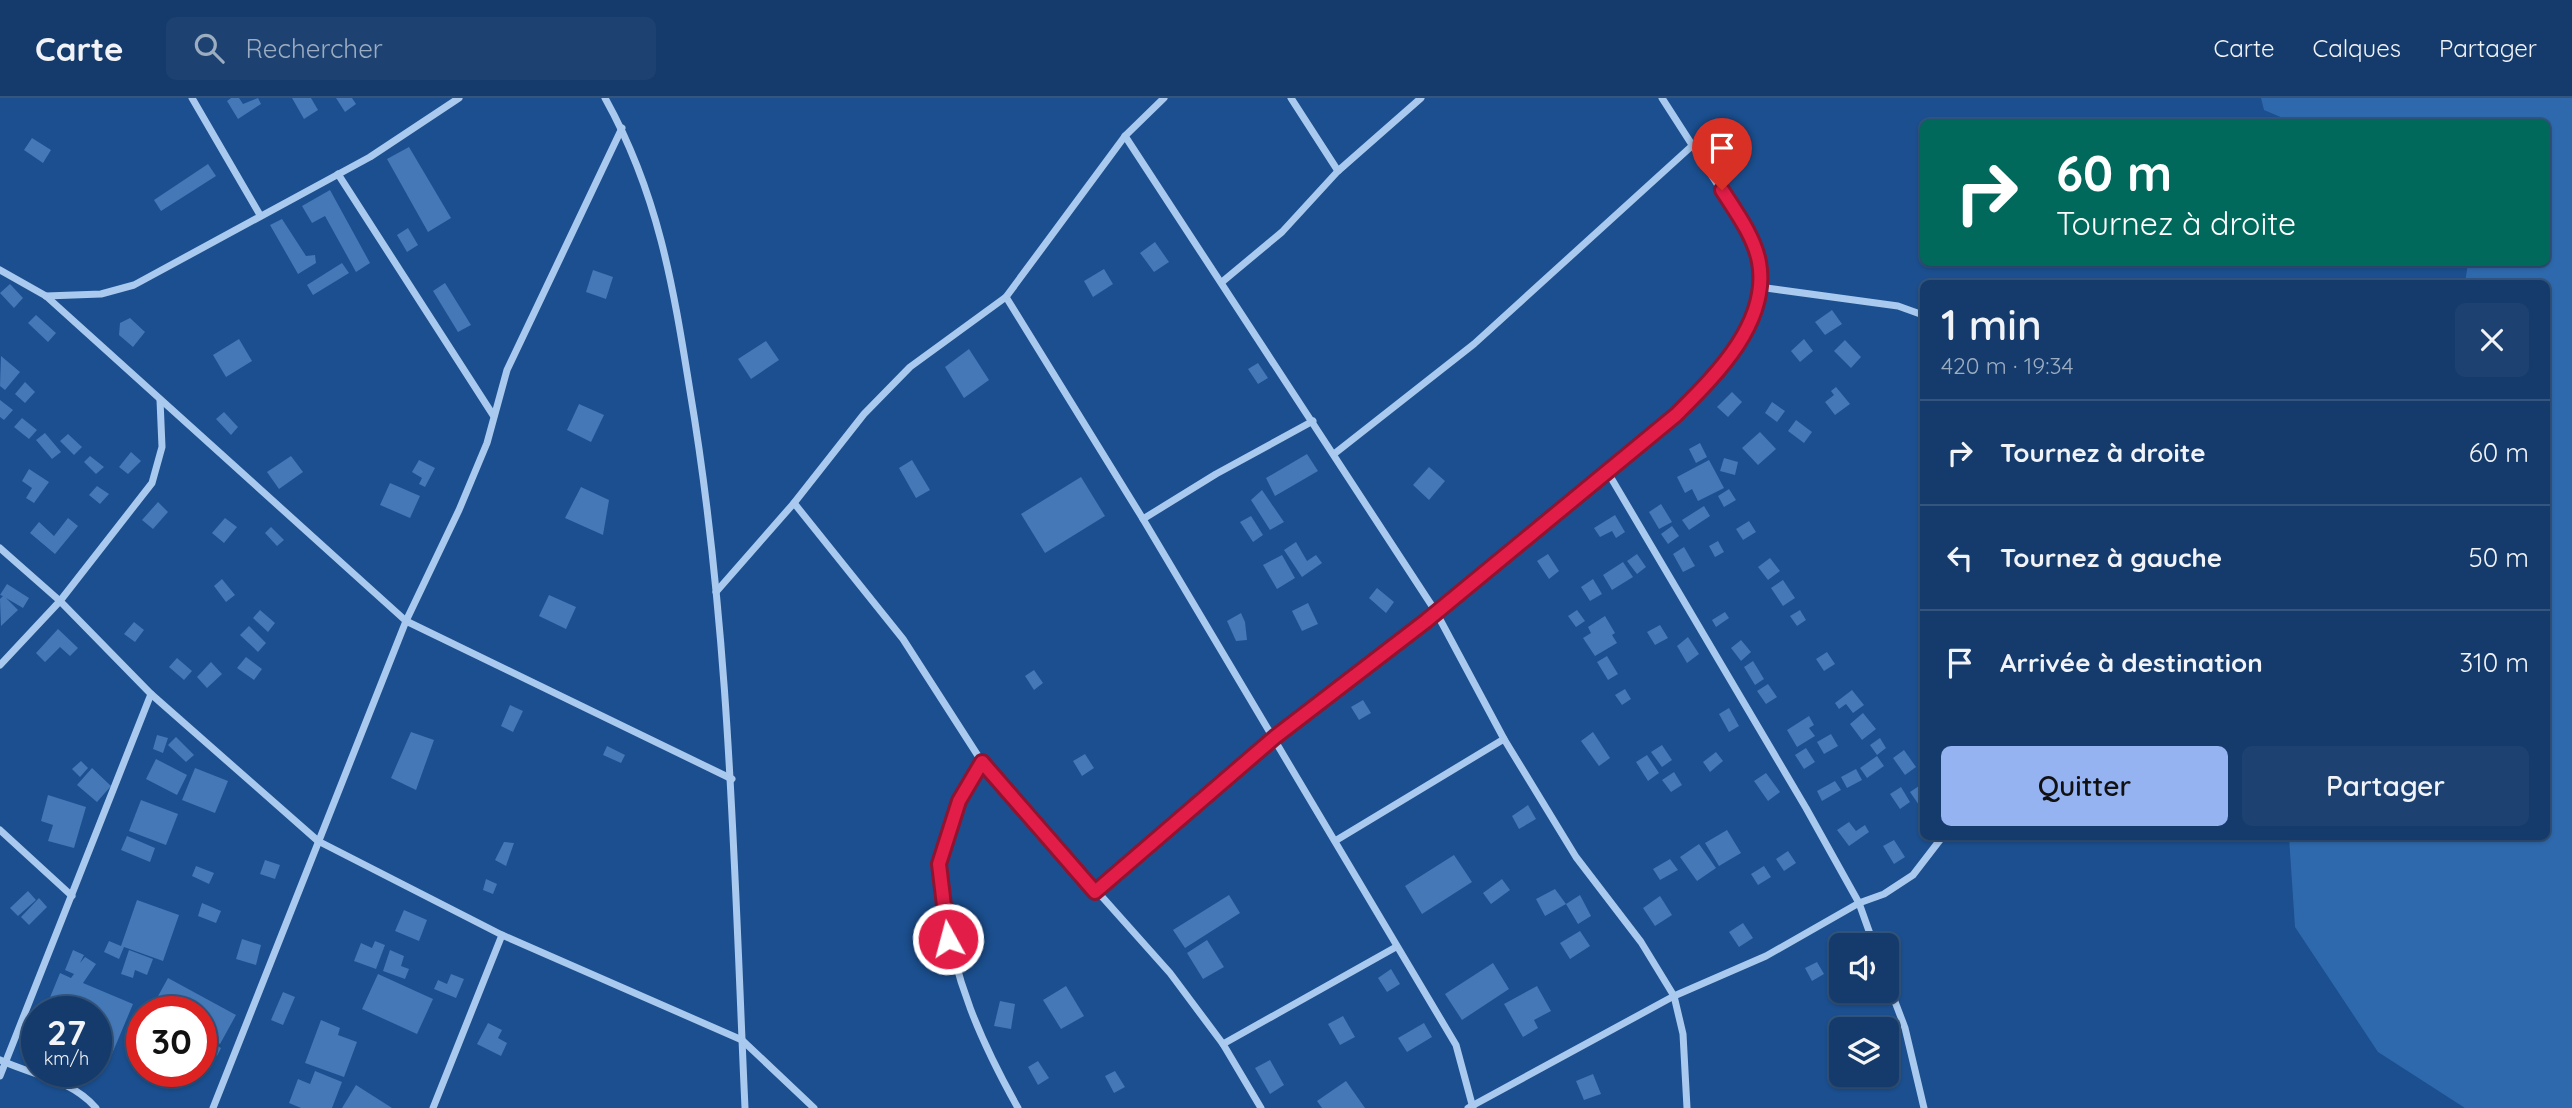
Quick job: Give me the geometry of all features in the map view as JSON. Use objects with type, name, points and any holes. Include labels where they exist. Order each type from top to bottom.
[{"type":"street","points":[[192,98],[260,215]]},
{"type":"street","points":[[46,296],[101,294],[134,285],[370,157],[459,98]]},
{"type":"street","points":[[605,98],[622,128],[654,209],[672,283],[705,479],[732,779],[745,1108]]},
{"type":"street","points":[[716,592],[794,503],[864,414],[910,367],[1006,297],[1125,136],[1164,98]]},
{"type":"street","points":[[1291,98],[1338,171]]},
{"type":"street","points":[[1222,282],[1282,232],[1338,171],[1421,98]]},
{"type":"street","points":[[1095,892],[1275,737],[1436,612],[1676,415],[1711,380],[1755,312],[1759,262],[1749,235],[1694,144],[1662,98]]},
{"type":"street","points":[[213,1108],[406,621],[459,510],[487,443],[508,370],[545,286],[622,128]]},
{"type":"street","points":[[1125,136],[1436,612],[1504,739],[1576,857],[1641,942],[1674,996],[1683,1034],[1686,1108]]},
{"type":"street","points":[[1334,454],[1474,344],[1694,144]]},
{"type":"street","points":[[338,174],[493,415]]},
{"type":"street","points":[[0,270],[46,296],[406,621],[732,779]]},
{"type":"street","points":[[1759,286],[1877,303],[1920,314]]},
{"type":"street","points":[[1006,297],[1275,737],[1456,1045],[1467,1075],[1471,1107],[1674,996],[1774,951],[1859,903],[1884,894],[1913,875],[1939,840]]},
{"type":"street","points":[[0,665],[60,601],[152,483],[162,446],[160,400]]},
{"type":"street","points":[[1143,519],[1216,474],[1313,421]]},
{"type":"street","points":[[1607,471],[1671,576],[1859,903],[1870,933]]},
{"type":"street","points":[[794,503],[904,639],[982,762],[1095,892],[1170,973],[1223,1044],[1261,1108]]},
{"type":"street","points":[[0,548],[60,601],[151,694],[318,841],[502,935],[742,1040],[814,1108]]},
{"type":"street","points":[[0,1076],[3,1061],[72,896],[151,694]]},
{"type":"street","points":[[1335,841],[1504,739]]},
{"type":"street","points":[[982,762],[959,801],[939,864],[948,939],[964,999],[991,1061],[1018,1108]]},
{"type":"street","points":[[0,830],[72,896]]},
{"type":"street","points":[[433,1108],[502,935]]},
{"type":"street","points":[[1223,1044],[1396,947]]},
{"type":"street","points":[[1896,1003],[1905,1028],[1924,1108]]},
{"type":"street","points":[[3,1061],[53,1078],[86,1097],[96,1108]]},
{"type":"shaded area","points":[[2261,98],[2572,98],[2572,1108],[2465,1108],[2378,1052],[2295,927],[2289,840],[2550,840],[2550,280],[2465,280],[2468,266],[2550,266],[2550,119],[2285,119],[2264,110]]},
{"type":"building","points":[[239,98],[243,104],[258,98],[261,104],[238,119],[227,101]]},
{"type":"building","points":[[292,98],[311,98],[318,110],[304,119]]},
{"type":"building","points":[[336,98],[352,98],[356,104],[345,112]]},
{"type":"building","points":[[32,138],[51,150],[43,163],[24,150]]},
{"type":"building","points":[[409,147],[451,218],[428,232],[387,159]]},
{"type":"building","points":[[208,164],[216,176],[161,211],[154,200]]},
{"type":"building","points":[[330,190],[370,263],[356,272],[325,216],[312,223],[302,206]]},
{"type":"building","points":[[282,219],[306,256],[315,255],[316,263],[298,274],[270,225]]},
{"type":"building","points":[[408,228],[418,245],[407,252],[397,235]]},
{"type":"building","points":[[1155,242],[1169,262],[1154,272],[1140,253]]},
{"type":"building","points":[[342,263],[349,273],[313,295],[307,285]]},
{"type":"building","points":[[1104,269],[1113,284],[1093,297],[1084,281]]},
{"type":"building","points":[[593,270],[613,277],[606,299],[586,292]]},
{"type":"building","points":[[445,283],[471,325],[458,332],[433,291]]},
{"type":"building","points":[[10,284],[23,298],[14,308],[0,293]]},
{"type":"building","points":[[1832,310],[1842,324],[1825,335],[1815,322]]},
{"type":"building","points":[[36,315],[56,333],[48,342],[28,323]]},
{"type":"building","points":[[130,318],[145,332],[133,347],[119,335],[120,323]]},
{"type":"building","points":[[239,339],[252,361],[226,377],[213,355]]},
{"type":"building","points":[[1804,339],[1813,351],[1800,362],[1791,351]]},
{"type":"building","points":[[1845,340],[1861,357],[1851,368],[1834,351]]},
{"type":"building","points":[[766,341],[779,360],[751,379],[738,359]]},
{"type":"building","points":[[969,349],[989,380],[964,398],[945,367]]},
{"type":"building","points":[[1,356],[20,372],[5,390],[0,386]]},
{"type":"building","points":[[1258,363],[1268,378],[1258,384],[1248,369]]},
{"type":"building","points":[[25,382],[35,392],[25,403],[15,394]]},
{"type":"building","points":[[1836,387],[1850,404],[1835,415],[1825,402],[1834,395],[1831,391]]},
{"type":"building","points":[[1732,392],[1742,402],[1728,417],[1717,407]]},
{"type":"building","points":[[0,400],[13,410],[4,420],[0,417]]},
{"type":"building","points":[[1772,402],[1785,411],[1777,422],[1765,413]]},
{"type":"building","points":[[579,404],[604,415],[591,442],[567,430]]},
{"type":"building","points":[[224,412],[238,427],[231,435],[216,419]]},
{"type":"building","points":[[22,418],[37,430],[29,439],[14,427]]},
{"type":"building","points":[[1796,420],[1812,432],[1804,443],[1788,431]]},
{"type":"building","points":[[1760,432],[1776,449],[1758,465],[1742,448]]},
{"type":"building","points":[[45,433],[61,452],[52,459],[36,440]]},
{"type":"building","points":[[68,434],[82,447],[74,455],[60,441]]},
{"type":"building","points":[[1700,443],[1707,457],[1696,463],[1689,449]]},
{"type":"building","points":[[131,452],[141,461],[128,474],[119,467]]},
{"type":"building","points":[[1307,454],[1318,471],[1275,496],[1266,478]]},
{"type":"building","points":[[90,456],[104,467],[96,474],[84,462]]},
{"type":"building","points":[[291,456],[303,472],[279,489],[267,472]]},
{"type":"building","points":[[1724,458],[1738,462],[1735,475],[1720,471]]},
{"type":"building","points":[[419,460],[435,468],[425,487],[419,484],[422,478],[412,472]]},
{"type":"building","points":[[912,460],[930,490],[916,498],[899,468]]},
{"type":"building","points":[[1709,460],[1724,488],[1698,501],[1692,489],[1685,493],[1677,477]]},
{"type":"building","points":[[1429,467],[1445,481],[1429,500],[1413,485]]},
{"type":"building","points":[[29,469],[49,482],[34,503],[26,498],[32,488],[22,481]]},
{"type":"building","points":[[1081,477],[1105,516],[1045,553],[1021,514]]},
{"type":"building","points":[[390,483],[420,496],[410,518],[380,505]]},
{"type":"building","points":[[97,486],[109,494],[100,504],[89,495]]},
{"type":"building","points":[[581,487],[609,500],[603,535],[565,518]]},
{"type":"building","points":[[1729,489],[1736,500],[1724,507],[1718,496]]},
{"type":"building","points":[[1262,490],[1284,522],[1270,530],[1251,500]]},
{"type":"building","points":[[158,502],[168,512],[153,529],[142,520]]},
{"type":"building","points":[[1661,504],[1672,522],[1659,529],[1649,512]]},
{"type":"building","points":[[1704,506],[1710,516],[1689,530],[1682,520]]},
{"type":"building","points":[[1615,515],[1625,532],[1616,538],[1612,531],[1600,537],[1594,528]]},
{"type":"building","points":[[1251,516],[1263,535],[1253,542],[1240,522]]},
{"type":"building","points":[[68,518],[78,526],[55,554],[30,533],[39,522],[54,536]]},
{"type":"building","points":[[225,518],[237,527],[224,543],[212,533]]},
{"type":"building","points":[[1749,521],[1756,532],[1743,540],[1736,529]]},
{"type":"building","points":[[1672,526],[1679,536],[1668,544],[1661,534]]},
{"type":"building","points":[[271,527],[284,540],[277,546],[265,533]]},
{"type":"building","points":[[1718,541],[1724,552],[1715,557],[1709,546]]},
{"type":"building","points":[[1296,542],[1307,561],[1316,555],[1322,563],[1302,577],[1284,550]]},
{"type":"building","points":[[1684,547],[1695,566],[1683,572],[1673,554]]},
{"type":"building","points":[[1548,554],[1559,571],[1549,579],[1537,561]]},
{"type":"building","points":[[1637,554],[1646,567],[1637,574],[1627,561]]},
{"type":"building","points":[[1282,555],[1295,578],[1277,589],[1263,565]]},
{"type":"building","points":[[1770,558],[1780,571],[1768,580],[1758,567]]},
{"type":"building","points":[[1623,562],[1633,577],[1612,590],[1603,575]]},
{"type":"building","points":[[222,579],[235,595],[226,602],[214,586]]},
{"type":"building","points":[[1593,579],[1602,594],[1590,601],[1581,587]]},
{"type":"building","points":[[1783,580],[1795,598],[1783,606],[1771,588]]},
{"type":"building","points":[[7,584],[29,598],[23,608],[6,598],[18,610],[1,626],[0,599],[3,596],[0,595]]},
{"type":"building","points":[[1377,588],[1394,602],[1386,613],[1369,598]]},
{"type":"building","points":[[549,595],[576,607],[566,629],[539,616]]},
{"type":"building","points":[[1308,603],[1318,624],[1302,631],[1292,611]]},
{"type":"building","points":[[260,610],[275,623],[268,632],[253,618]]},
{"type":"building","points":[[1577,610],[1585,621],[1576,627],[1568,616]]},
{"type":"building","points":[[1800,610],[1806,620],[1797,626],[1790,616]]},
{"type":"building","points":[[1725,612],[1729,618],[1716,627],[1712,620]]},
{"type":"building","points":[[1241,613],[1247,640],[1236,641],[1227,621]]},
{"type":"building","points":[[1605,616],[1615,633],[1612,635],[1617,643],[1595,656],[1583,638],[1591,633],[1588,627]]},
{"type":"building","points":[[134,622],[144,630],[135,642],[124,634]]},
{"type":"building","points":[[1660,625],[1668,638],[1655,645],[1647,632]]},
{"type":"building","points":[[249,626],[266,643],[258,652],[240,635]]},
{"type":"building","points":[[58,629],[78,648],[70,656],[60,647],[45,662],[36,653]]},
{"type":"building","points":[[1688,637],[1699,654],[1687,663],[1677,646]]},
{"type":"building","points":[[1741,640],[1751,652],[1741,661],[1731,648]]},
{"type":"building","points":[[1827,652],[1835,664],[1824,671],[1816,659]]},
{"type":"building","points":[[1607,656],[1618,674],[1608,680],[1597,662]]},
{"type":"building","points":[[246,657],[262,669],[254,680],[237,668]]},
{"type":"building","points":[[177,658],[192,671],[184,680],[169,667]]},
{"type":"building","points":[[1753,661],[1764,679],[1755,685],[1744,667]]},
{"type":"building","points":[[211,662],[222,674],[207,688],[197,677]]},
{"type":"building","points":[[1034,670],[1043,683],[1034,690],[1025,676]]},
{"type":"building","points":[[1768,684],[1777,697],[1766,704],[1757,691]]},
{"type":"building","points":[[1625,689],[1631,699],[1622,705],[1615,695]]},
{"type":"building","points":[[1852,690],[1864,705],[1853,713],[1846,704],[1839,709],[1835,703]]},
{"type":"building","points":[[1363,700],[1371,713],[1359,720],[1351,707]]},
{"type":"building","points":[[510,705],[523,711],[513,732],[501,726]]},
{"type":"building","points":[[1729,708],[1739,726],[1729,732],[1719,714]]},
{"type":"building","points":[[1863,713],[1876,729],[1862,740],[1850,724]]},
{"type":"building","points":[[1809,716],[1814,725],[1809,728],[1815,736],[1797,747],[1787,730]]},
{"type":"building","points":[[411,732],[434,740],[416,790],[391,778]]},
{"type":"building","points":[[1593,732],[1610,758],[1599,766],[1581,741]]},
{"type":"building","points":[[1831,734],[1838,746],[1824,754],[1817,742]]},
{"type":"building","points":[[157,735],[168,738],[163,753],[153,749]]},
{"type":"building","points":[[176,737],[194,755],[186,762],[168,745]]},
{"type":"building","points":[[1880,738],[1886,748],[1877,755],[1870,745]]},
{"type":"building","points":[[1662,745],[1672,760],[1662,767],[1651,752]]},
{"type":"building","points":[[607,746],[625,755],[621,763],[603,755]]},
{"type":"building","points":[[1806,748],[1815,762],[1804,769],[1795,755]]},
{"type":"building","points":[[1904,750],[1916,767],[1905,775],[1893,758]]},
{"type":"building","points":[[1716,752],[1723,761],[1710,772],[1703,762]]},
{"type":"building","points":[[1085,754],[1094,768],[1082,776],[1073,761]]},
{"type":"building","points":[[1647,755],[1659,773],[1648,781],[1636,762]]},
{"type":"building","points":[[1877,756],[1884,766],[1867,778],[1860,768]]},
{"type":"building","points":[[156,759],[187,775],[177,795],[146,779]]},
{"type":"building","points":[[81,761],[88,768],[80,777],[72,769]]},
{"type":"building","points":[[92,768],[111,786],[97,802],[77,785]]},
{"type":"building","points":[[195,768],[228,781],[215,813],[182,800]]},
{"type":"building","points":[[1856,769],[1862,780],[1847,788],[1841,777]]},
{"type":"building","points":[[1674,772],[1682,785],[1671,792],[1662,780]]},
{"type":"building","points":[[1766,773],[1780,792],[1768,801],[1754,781]]},
{"type":"building","points":[[1835,781],[1841,790],[1822,801],[1817,791]]},
{"type":"building","points":[[1920,785],[1920,804],[1919,805],[1910,792]]},
{"type":"building","points":[[1901,787],[1910,802],[1900,809],[1890,794]]},
{"type":"building","points":[[48,795],[86,807],[74,848],[48,841],[53,825],[41,821]]},
{"type":"building","points":[[141,800],[178,814],[166,845],[129,831]]},
{"type":"building","points":[[1528,805],[1536,819],[1519,829],[1512,816]]},
{"type":"building","points":[[1849,822],[1856,831],[1865,825],[1869,832],[1849,846],[1837,830]]},
{"type":"building","points":[[1727,830],[1741,853],[1719,866],[1705,843]]},
{"type":"building","points":[[127,836],[155,848],[150,862],[121,850]]},
{"type":"building","points":[[1894,840],[1905,857],[1894,864],[1883,846]]},
{"type":"building","points":[[504,842],[514,843],[506,866],[495,860]]},
{"type":"building","points":[[1699,844],[1716,868],[1697,881],[1680,857]]},
{"type":"building","points":[[1788,851],[1796,863],[1784,871],[1776,859]]},
{"type":"building","points":[[1454,855],[1472,882],[1422,914],[1405,886]]},
{"type":"building","points":[[1670,859],[1678,870],[1660,880],[1653,869]]},
{"type":"building","points":[[265,860],[280,865],[275,879],[260,874]]},
{"type":"building","points":[[196,866],[214,873],[209,884],[192,876]]},
{"type":"building","points":[[1764,866],[1771,877],[1758,885],[1751,874]]},
{"type":"building","points":[[486,879],[497,884],[493,894],[483,890]]},
{"type":"building","points":[[1502,879],[1510,890],[1491,904],[1483,893]]},
{"type":"building","points":[[1555,889],[1566,904],[1545,916],[1536,899]]},
{"type":"building","points":[[28,891],[36,900],[18,916],[10,908]]},
{"type":"building","points":[[1229,895],[1240,913],[1185,948],[1173,930]]},
{"type":"building","points":[[1580,895],[1591,916],[1578,924],[1566,904]]},
{"type":"building","points":[[1660,896],[1672,915],[1655,926],[1643,908]]},
{"type":"building","points":[[39,898],[47,907],[29,925],[21,917]]},
{"type":"building","points":[[137,900],[179,915],[163,961],[124,947],[119,959],[104,952],[109,941],[121,946]]},
{"type":"building","points":[[202,903],[221,911],[216,923],[198,916]]},
{"type":"building","points":[[404,910],[427,920],[419,941],[395,931]]},
{"type":"building","points":[[1743,923],[1753,938],[1739,947],[1729,932]]},
{"type":"building","points":[[1580,931],[1590,946],[1570,959],[1560,943]]},
{"type":"building","points":[[242,939],[261,945],[256,965],[236,959]]},
{"type":"building","points":[[1207,940],[1224,967],[1203,979],[1187,953]]},
{"type":"building","points":[[375,941],[385,945],[376,969],[354,961],[361,943],[372,948]]},
{"type":"building","points":[[73,950],[84,955],[80,963],[85,957],[96,964],[83,983],[126,1001],[126,1021],[112,1054],[112,996],[51,996],[60,973],[71,978],[74,974],[65,970]]},
{"type":"building","points":[[129,950],[153,959],[147,975],[135,970],[133,978],[121,974]]},
{"type":"building","points":[[390,950],[404,956],[401,966],[409,969],[405,979],[383,971]]},
{"type":"building","points":[[1817,962],[1824,974],[1812,981],[1805,968]]},
{"type":"building","points":[[1493,963],[1509,989],[1462,1020],[1445,994]]},
{"type":"building","points":[[1391,969],[1400,984],[1387,992],[1378,978]]},
{"type":"building","points":[[378,974],[433,999],[417,1034],[362,1009]]},
{"type":"building","points":[[451,974],[464,979],[456,998],[434,989],[438,980],[447,984]]},
{"type":"building","points":[[168,978],[201,996],[158,996]]},
{"type":"building","points":[[1066,986],[1084,1016],[1061,1029],[1043,1000]]},
{"type":"building","points":[[1537,986],[1551,1011],[1534,1020],[1538,1028],[1523,1037],[1504,1004]]},
{"type":"building","points":[[283,992],[295,997],[283,1025],[271,1020]]},
{"type":"building","points":[[1000,1001],[1015,1004],[1011,1029],[994,1026]]},
{"type":"building","points":[[217,1005],[236,1015],[220,1044],[217,1042]]},
{"type":"building","points":[[1343,1016],[1355,1037],[1340,1045],[1328,1024]]},
{"type":"building","points":[[321,1020],[340,1028],[338,1035],[357,1042],[344,1077],[305,1063]]},
{"type":"building","points":[[488,1023],[502,1030],[498,1038],[507,1043],[501,1056],[477,1044]]},
{"type":"building","points":[[1424,1023],[1432,1037],[1407,1052],[1398,1038]]},
{"type":"building","points":[[1270,1060],[1284,1085],[1270,1094],[1255,1068]]},
{"type":"building","points":[[1038,1061],[1049,1078],[1038,1085],[1028,1067]]},
{"type":"building","points":[[315,1071],[342,1082],[332,1108],[301,1108],[289,1103],[298,1079],[310,1084]]},
{"type":"building","points":[[1115,1071],[1125,1087],[1114,1093],[1105,1076]]},
{"type":"building","points":[[1593,1074],[1601,1094],[1584,1100],[1576,1081]]},
{"type":"building","points":[[1346,1081],[1365,1108],[1322,1108],[1317,1101]]},
{"type":"building","points":[[356,1085],[392,1108],[342,1108]]},
{"type":"route","points":[[948,939],[939,864],[946,834],[959,801],[982,762],[1095,892],[1275,737],[1426,621],[1676,415],[1711,380],[1755,312],[1759,262],[1749,235],[1722,190]]}]
